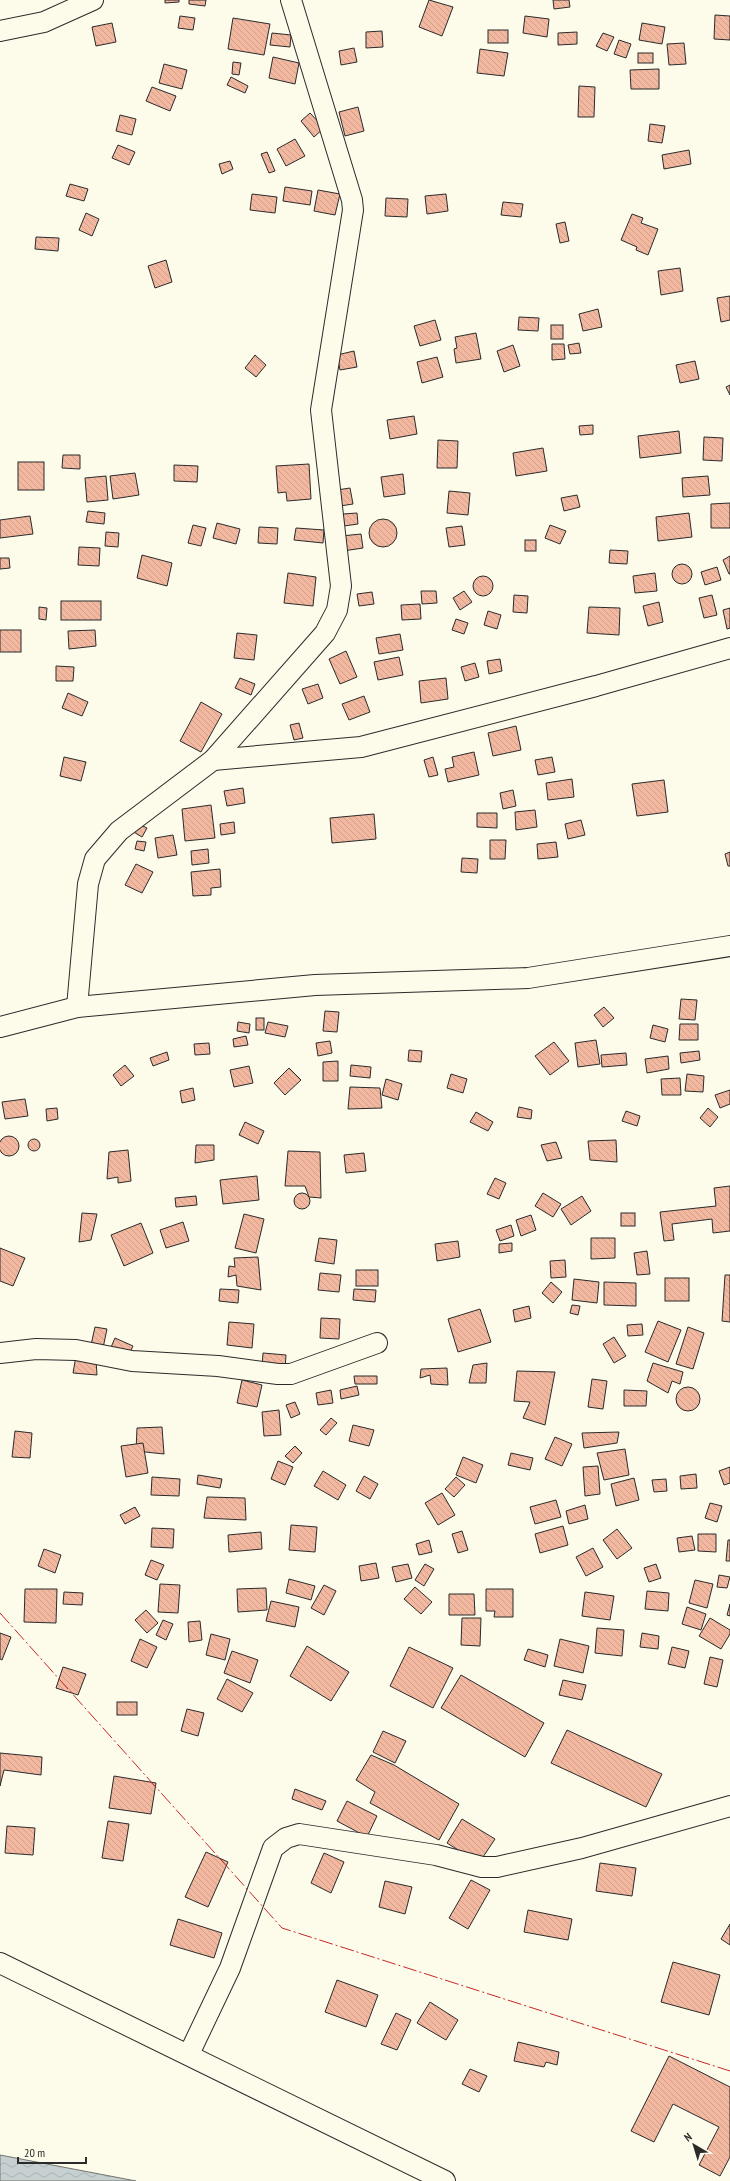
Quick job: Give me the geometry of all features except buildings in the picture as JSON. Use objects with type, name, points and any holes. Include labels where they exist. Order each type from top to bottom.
[{"type":"street","points":[[0,31],[44,22],[93,0]]},
{"type":"street","points":[[77,1007],[88,884],[95,859],[119,831],[214,760],[325,633],[337,610],[341,586],[321,410],[353,210],[352,200],[291,0]]},
{"type":"street","points":[[214,760],[361,747],[596,686],[730,648]]},
{"type":"street","points":[[0,1027],[77,1007],[315,985],[528,978],[730,946]]},
{"type":"street","points":[[0,1353],[36,1349],[76,1350],[132,1361],[218,1366],[278,1374],[292,1374],[377,1343]]},
{"type":"street","points":[[189,2054],[230,1968],[274,1848],[286,1838],[300,1834],[344,1840],[436,1855],[467,1864],[497,1867],[590,1846],[730,1806]]},
{"type":"street","points":[[0,1963],[189,2054],[445,2181]]},
{"type":"water","points":[[0,2155],[136,2181],[0,2181]]},
{"type":"power","points":[[0,1613],[282,1928],[730,2071]]}]
